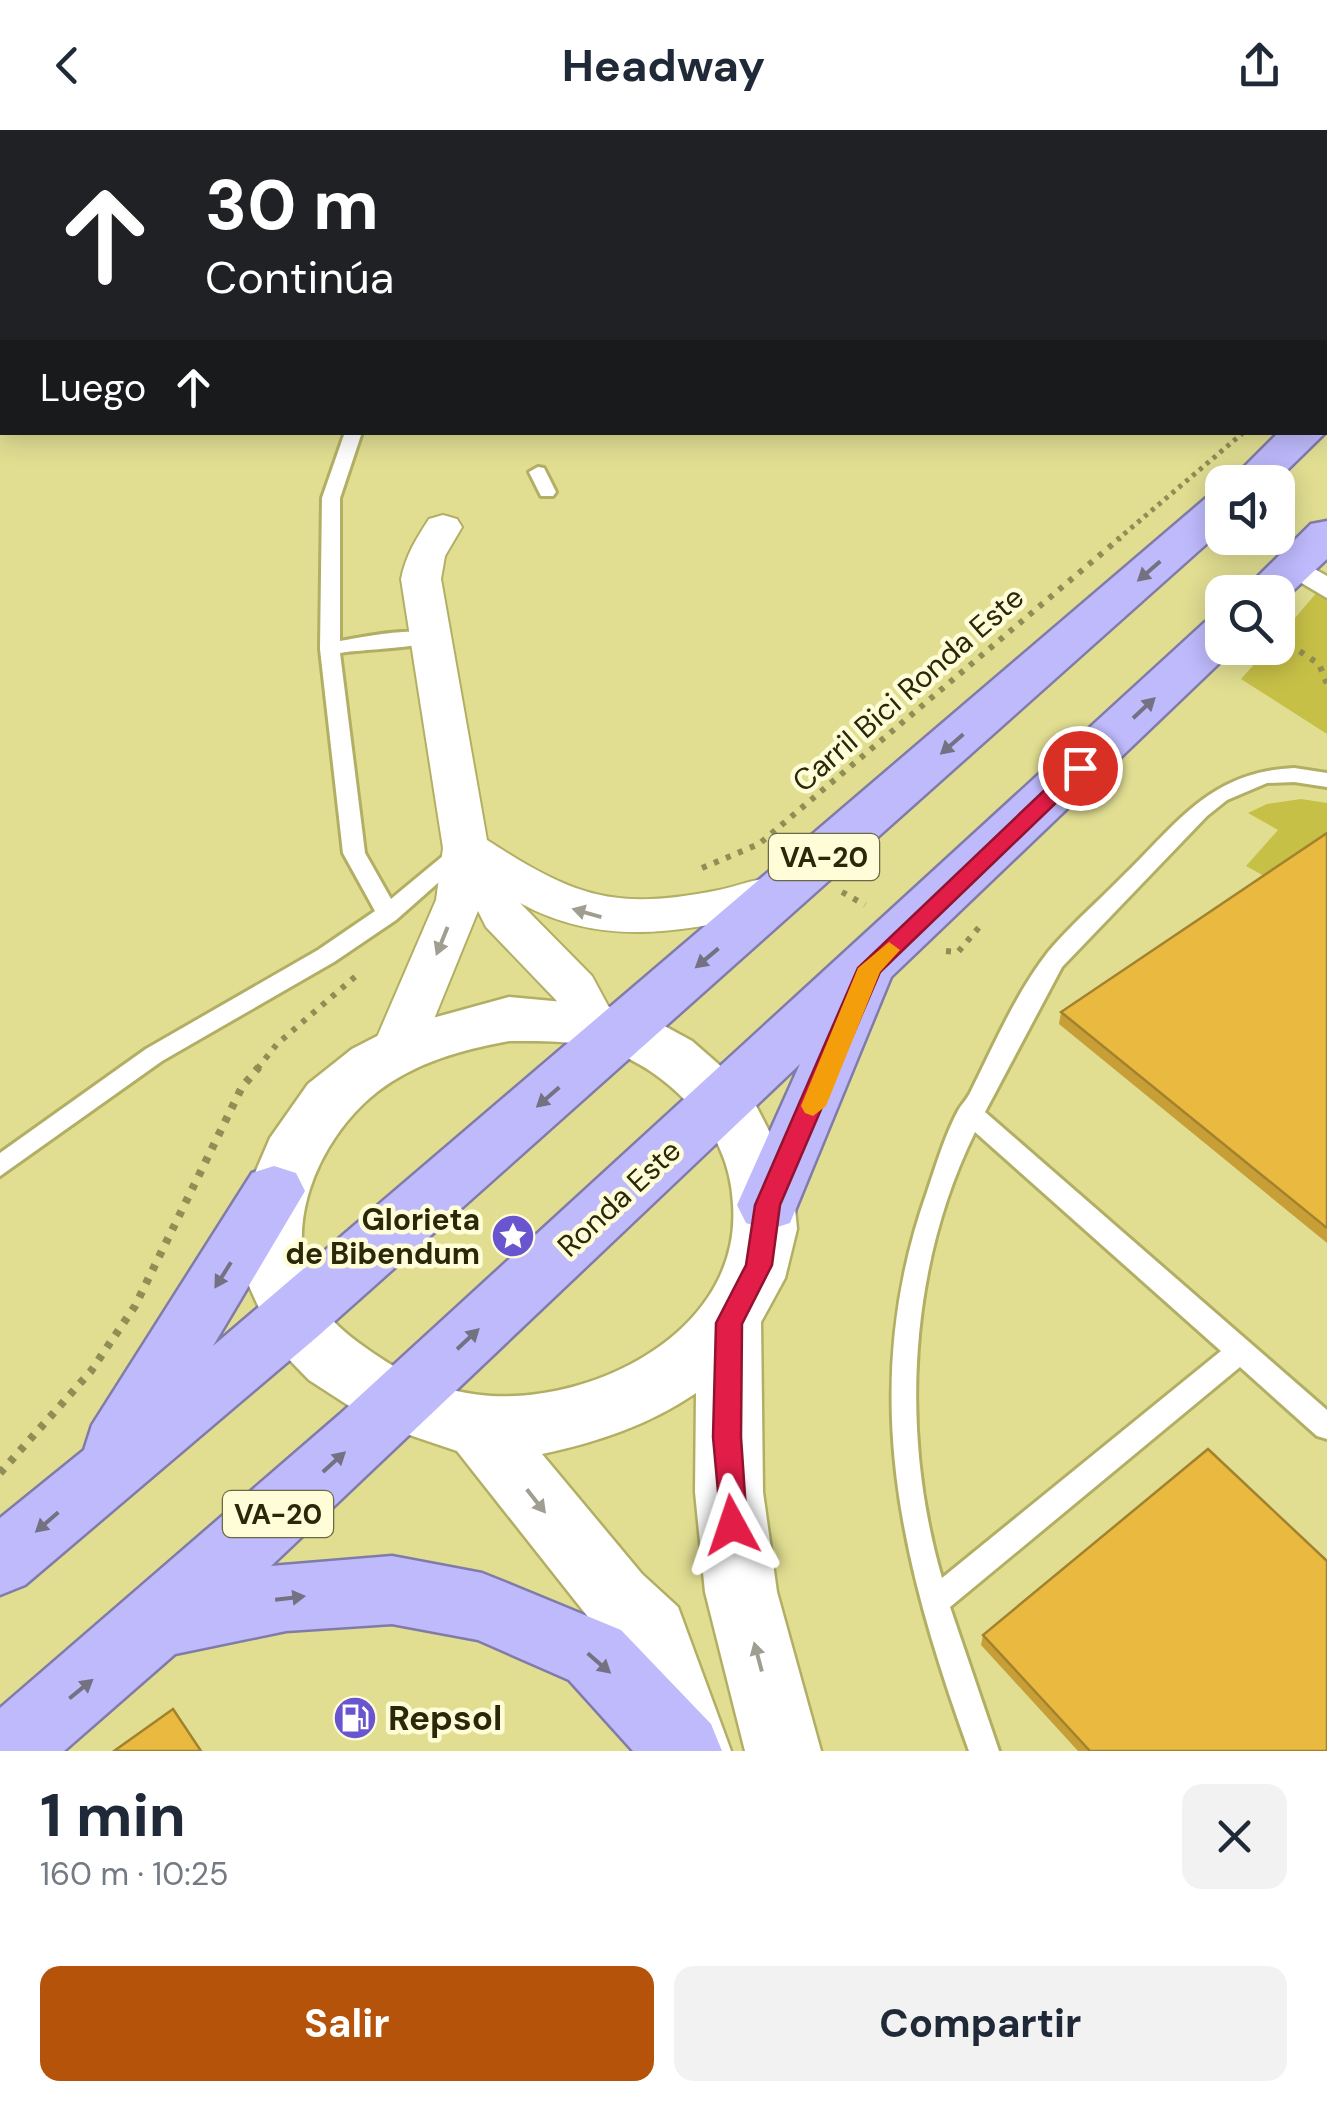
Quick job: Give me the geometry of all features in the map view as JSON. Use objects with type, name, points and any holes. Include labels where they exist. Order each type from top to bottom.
[{"type":"highway","points":[[1269,465],[1303,435]]},
{"type":"highway","name":"VA-20","points":[[0,1562],[294,1318],[608,1029],[796,882],[1205,522]]},
{"type":"highway","points":[[1295,582],[1327,534]]},
{"type":"highway","name":"Ronda Este","points":[[6,1751],[160,1623],[724,1100],[909,950],[1205,650]]},
{"type":"highway","points":[[768,1205],[909,950]]},
{"type":"highway","points":[[94,1483],[274,1192]]},
{"type":"highway","points":[[160,1623],[286,1597],[392,1590],[482,1608],[595,1656],[684,1751]]},
{"type":"street","points":[[396,1051],[459,900],[466,848],[421,579],[425,556],[443,528]]},
{"type":"street","points":[[466,848],[526,888],[593,918],[669,920],[796,882]]},
{"type":"street","points":[[466,848],[503,915],[608,1029]]},
{"type":"street","points":[[509,1019],[566,1020],[608,1029],[680,1060],[724,1100],[756,1150],[768,1205],[759,1265],[729,1323],[696,1358],[656,1387],[600,1412],[538,1425],[476,1424],[397,1405],[327,1358],[294,1318],[275,1260],[274,1192],[318,1112],[354,1078],[396,1051],[450,1030],[509,1019]]},
{"type":"street","points":[[729,1323],[728,1492],[741,1592],[783,1751]]},
{"type":"street","points":[[476,1424],[618,1598],[652,1632],[692,1751]]},
{"type":"lane","points":[[353,435],[331,498],[330,649],[354,853],[388,914]]},
{"type":"lane","points":[[538,472],[547,492]]},
{"type":"lane","points":[[330,649],[370,641],[431,638]]},
{"type":"lane","points":[[984,1751],[944,1650],[902,1456],[898,1386],[914,1267],[936,1187],[969,1112],[1054,962],[1198,814],[1241,778],[1298,772],[1327,780]]},
{"type":"lane","points":[[0,1166],[154,1056],[326,956],[388,914],[466,848]]},
{"type":"lane","points":[[969,1112],[1327,1427]]},
{"type":"lane","points":[[934,1602],[1240,1350]]},
{"type":"path","name":"Carril Bici Ronda Este","points":[[686,874],[759,844],[1240,435]]},
{"type":"path","points":[[1295,648],[1319,664],[1327,684]]},
{"type":"path","points":[[759,844],[796,882],[909,950]]},
{"type":"path","points":[[0,1473],[91,1371],[135,1306],[242,1087],[277,1044],[366,967]]},
{"type":"shaded area","points":[[1318,591],[1327,597],[1327,734],[1241,679],[1254,665],[1295,665],[1295,618]]},
{"type":"shaded area","points":[[1301,799],[1327,803],[1327,835],[1266,877],[1246,866],[1278,830],[1248,813],[1267,804]]},
{"type":"building","points":[[1327,833],[1327,1228],[1061,1012]]},
{"type":"building","points":[[1208,1449],[1327,1561],[1327,1751],[1090,1751],[983,1635]]},
{"type":"building","points":[[173,1709],[201,1751],[114,1751]]},
{"type":"slow traffic","points":[[813,1106],[870,968],[889,950]]},
{"type":"place","name":"Glorieta de Bibendum","points":[[513,1236]]},
{"type":"place","name":"Repsol","points":[[355,1718]]},
{"type":"route","points":[[732,1525],[727,1437],[729,1323],[759,1265],[768,1205],[804,1130],[870,968],[1080,768]]}]
